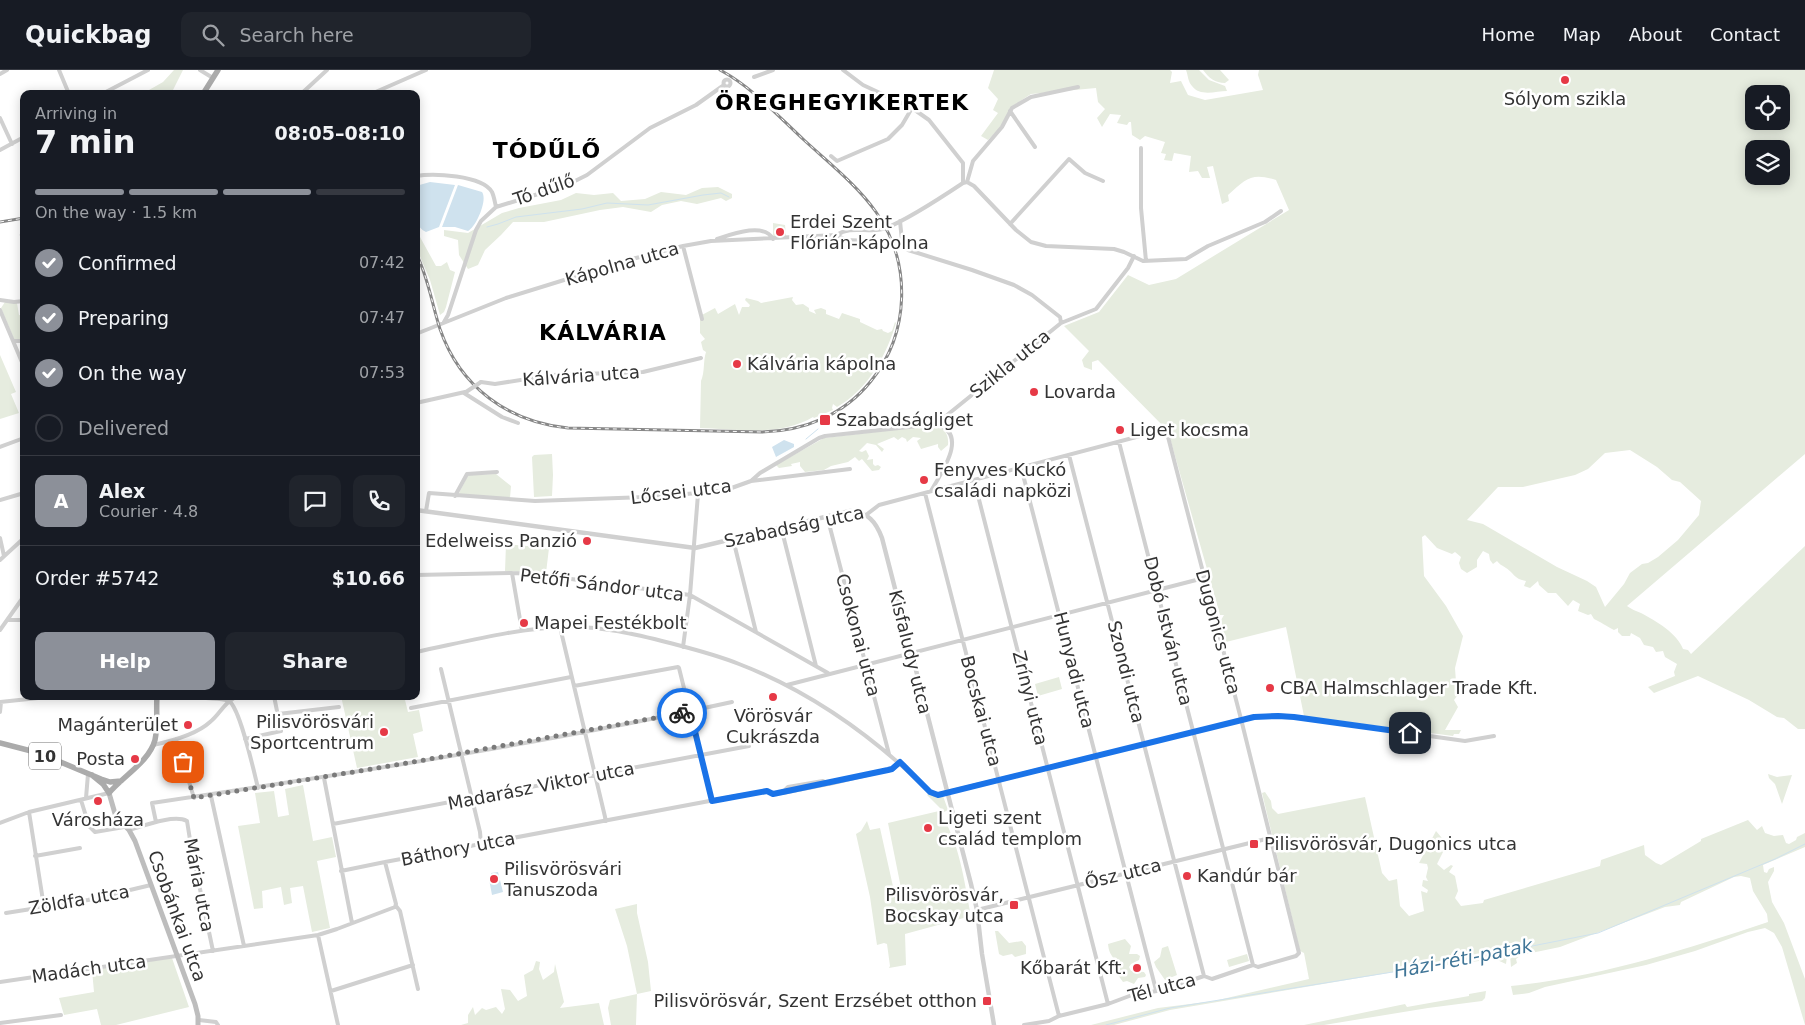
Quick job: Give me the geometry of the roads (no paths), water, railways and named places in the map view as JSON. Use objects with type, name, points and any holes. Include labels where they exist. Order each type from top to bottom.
[{"type":"main road","points":[[206,90],[218,70]]},
{"type":"main road","points":[[109,792],[133,770],[153,745],[156,735],[156,700]]},
{"type":"main road","name":"10","points":[[0,742],[39,753],[110,782],[121,781]]},
{"type":"main road","points":[[90,775],[103,784],[109,792]]},
{"type":"main road","points":[[109,792],[110,782]]},
{"type":"main road","name":"Csobánkai utca","points":[[109,792],[115,814],[135,841],[199,1022]]},
{"type":"street","points":[[0,74],[8,70]]},
{"type":"street","points":[[59,70],[68,90]]},
{"type":"street","points":[[110,90],[148,70]]},
{"type":"street","points":[[200,70],[213,78]]},
{"type":"street","points":[[305,90],[327,70]]},
{"type":"street","points":[[379,90],[426,70]]},
{"type":"street","points":[[754,77],[773,70]]},
{"type":"street","points":[[843,70],[863,85],[912,108],[933,124],[963,163],[965,182]]},
{"type":"street","name":"Tó dűlő","points":[[444,322],[476,230],[481,221],[496,207],[567,185],[586,175],[650,128],[696,104],[724,85]]},
{"type":"street","points":[[1061,323],[1060,317],[1032,295],[1014,285],[908,250],[902,241],[900,221],[965,182],[973,161],[1002,127],[1010,111],[1020,102],[1031,96],[1078,88]]},
{"type":"street","points":[[831,156],[837,161],[888,139],[902,125],[912,108]]},
{"type":"street","points":[[1010,111],[1035,147]]},
{"type":"street","points":[[0,118],[12,144]]},
{"type":"street","points":[[0,150],[20,139]]},
{"type":"street","points":[[1142,148],[1141,208],[1146,261]]},
{"type":"street","points":[[1010,224],[1069,159],[1085,173],[1103,181]]},
{"type":"street","points":[[420,176],[448,174],[481,182],[492,191],[496,207]]},
{"type":"street","points":[[965,182],[978,190],[1025,238],[1038,244],[1114,249],[1146,261],[1189,258],[1208,246],[1260,224],[1280,211]]},
{"type":"street","name":"Kápolna utca","points":[[420,332],[506,298],[632,259],[683,246],[711,241],[837,235],[847,230],[876,231],[900,221]]},
{"type":"street","points":[[756,231],[756,240]]},
{"type":"street","points":[[711,241],[744,232],[756,231],[767,232],[773,239]]},
{"type":"street","points":[[744,232],[744,240]]},
{"type":"street","name":"Kápolna utca","points":[[837,235],[845,240],[871,241]]},
{"type":"street","points":[[683,246],[702,319]]},
{"type":"street","name":"Szikla utca","points":[[936,424],[1061,323],[1096,309],[1128,268],[1134,256]]},
{"type":"street","points":[[0,300],[20,301]]},
{"type":"street","points":[[0,310],[20,358]]},
{"type":"street","points":[[12,341],[20,341]]},
{"type":"street","name":"Kálvária utca","points":[[420,402],[465,393],[481,382],[496,384],[552,375],[652,371],[701,358]]},
{"type":"street","points":[[465,393],[502,417],[518,423]]},
{"type":"street","points":[[751,481],[760,473],[819,438],[936,424],[941,425],[949,434],[952,448],[950,456],[931,491]]},
{"type":"street","name":"Szabadság utca","points":[[420,511],[695,548],[850,511],[866,515],[879,505],[1164,430]]},
{"type":"street","name":"Dugonics utca","points":[[1164,430],[1167,433],[1241,719],[1299,953]]},
{"type":"street","points":[[0,447],[20,440]]},
{"type":"street","name":"Dobó István utca","points":[[1119,442],[1253,965]]},
{"type":"street","name":"Szondi utca","points":[[1070,455],[1204,976]]},
{"type":"street","name":"Hunyadi utca","points":[[1021,467],[1156,990]]},
{"type":"street","name":"Lőcsei utca","points":[[455,496],[512,500],[570,501],[698,494],[726,490],[751,481],[850,469]]},
{"type":"street","points":[[426,511],[429,493],[455,496],[467,474],[497,472]]},
{"type":"street","name":"Zrínyi utca","points":[[974,480],[1108,1004]]},
{"type":"street","name":"Bocskai utca","points":[[926,493],[1059,1016]]},
{"type":"street","points":[[0,500],[20,494]]},
{"type":"street","points":[[683,647],[695,548],[698,494]]},
{"type":"street","name":"Kisfaludy utca","points":[[866,515],[873,520],[880,532],[977,910],[994,1025]]},
{"type":"street","name":"Csokonai utca","points":[[827,516],[889,754]]},
{"type":"street","points":[[781,527],[816,666]]},
{"type":"street","points":[[0,538],[4,556]]},
{"type":"street","points":[[733,539],[756,632]]},
{"type":"street","points":[[0,560],[20,541]]},
{"type":"street","points":[[512,573],[522,631]]},
{"type":"street","name":"Petőfi Sándor utca","points":[[420,575],[534,574],[690,595],[828,673]]},
{"type":"street","points":[[787,685],[1204,578]]},
{"type":"street","points":[[0,630],[20,602]]},
{"type":"street","points":[[8,620],[20,620]]},
{"type":"street","points":[[560,627],[606,821]]},
{"type":"street","points":[[420,651],[522,631],[560,627],[609,629],[683,647],[739,664],[787,685],[817,702],[900,762],[934,794],[946,793],[1000,780],[1241,719],[1278,716],[1294,717],[1465,741],[1494,736]]},
{"type":"street","points":[[574,686],[678,667],[712,801]]},
{"type":"street","points":[[441,669],[481,844]]},
{"type":"street","points":[[411,708],[572,677]]},
{"type":"street","points":[[0,712],[0,702],[20,700]]},
{"type":"street","points":[[153,745],[176,739],[207,725],[217,716],[226,700]]},
{"type":"street","points":[[229,700],[239,718],[258,788]]},
{"type":"street","points":[[245,739],[282,731],[275,700]]},
{"type":"street","points":[[81,800],[85,816],[92,831],[97,833],[127,829],[156,822],[152,803],[211,796],[324,778],[585,731],[732,702]]},
{"type":"street","points":[[278,714],[339,707]]},
{"type":"street","points":[[176,739],[194,798]]},
{"type":"street","name":"Madarász Viktor utca","points":[[333,824],[749,746]]},
{"type":"street","points":[[783,793],[892,769],[900,762]]},
{"type":"street","points":[[172,777],[187,774]]},
{"type":"street","points":[[86,798],[90,775]]},
{"type":"street","points":[[324,778],[352,923]]},
{"type":"street","points":[[783,793],[788,788],[822,781],[829,784]]},
{"type":"street","name":"Báthory utca","points":[[418,989],[400,911],[396,906],[385,862],[767,791],[773,794],[783,793]]},
{"type":"street","points":[[0,822],[29,812],[109,792]]},
{"type":"street","points":[[211,796],[244,946]]},
{"type":"street","points":[[29,812],[44,907]]},
{"type":"street","name":"Mária utca","points":[[156,822],[186,819],[187,821],[190,846],[213,951]]},
{"type":"street","name":"Ősz utca","points":[[977,910],[1270,838]]},
{"type":"street","points":[[35,856],[80,848]]},
{"type":"street","points":[[341,870],[385,862]]},
{"type":"street","name":"Zöldfa utca","points":[[6,913],[88,900],[151,885]]},
{"type":"street","points":[[177,956],[318,935],[396,906]]},
{"type":"street","points":[[318,935],[338,1025]]},
{"type":"street","name":"Tél utca","points":[[1024,1025],[1049,1021],[1059,1016],[1108,1004],[1132,995],[1163,990],[1204,976],[1212,979],[1253,965],[1258,967],[1296,956],[1299,953]]},
{"type":"street","name":"Madách utca","points":[[0,982],[177,956]]},
{"type":"street","points":[[331,991],[412,965]]},
{"type":"street","points":[[0,1023],[61,1015]]},
{"type":"street","points":[[199,1022],[216,1022],[218,1025]]},
{"type":"water","points":[[430,182],[455,185],[439,227],[426,232],[420,227],[420,185]]},
{"type":"water","points":[[458,185],[482,192],[483,196],[480,213],[468,231],[455,227],[442,227]]},
{"type":"water","points":[[784,440],[794,444],[794,447],[776,457],[772,447]]},
{"type":"water","points":[[498,872],[503,892],[492,895],[489,879],[494,878],[492,878],[491,873]]},
{"type":"waterway","points":[[487,227],[516,217],[582,209],[607,203],[648,205],[721,193],[729,197]]},
{"type":"waterway","points":[[806,439],[818,429]]},
{"type":"waterway","name":"Házi-réti-patak","points":[[1106,1025],[1170,1008],[1436,965],[1598,933],[1775,859],[1805,844]]},
{"type":"railway","points":[[420,262],[440,329],[449,350],[460,368],[473,384],[489,398],[506,409],[526,418],[568,428],[762,432],[778,431],[808,424],[836,412],[860,393],[871,381],[884,362],[893,342],[902,298],[901,275],[896,253],[888,232],[876,212],[851,183],[754,93],[720,70]]},
{"type":"railway","points":[[0,222],[20,219]]},
{"type":"place","name":"Sólyom szikla","points":[[1565,80]]},
{"type":"place","name":"Erdei Szent Flórián-kápolna","points":[[780,232]]},
{"type":"place","name":"Kálvária kápolna","points":[[737,364]]},
{"type":"place","name":"Lovarda","points":[[1034,392]]},
{"type":"place","name":"Szabadságliget","points":[[825,420]]},
{"type":"place","name":"Liget kocsma","points":[[1120,430]]},
{"type":"place","name":"Fenyves Kuckó családi napközi","points":[[924,480]]},
{"type":"place","name":"Edelweiss Panzió","points":[[587,541]]},
{"type":"place","name":"Mapei Festékbolt","points":[[524,623]]},
{"type":"place","name":"CBA Halmschlager Trade Kft.","points":[[1270,688]]},
{"type":"place","name":"Vörösvár Cukrászda","points":[[773,697]]},
{"type":"place","name":"Magánterület","points":[[188,725]]},
{"type":"place","name":"Pilisvörösvári Sportcentrum","points":[[384,732]]},
{"type":"place","name":"Posta","points":[[135,759]]},
{"type":"place","name":"Városháza","points":[[98,801]]},
{"type":"place","name":"Ligeti szent család templom","points":[[928,828]]},
{"type":"place","name":"Pilisvörösvár, Dugonics utca","points":[[1254,844]]},
{"type":"place","name":"Kandúr bár","points":[[1187,876]]},
{"type":"place","name":"Pilisvörösvári Tanuszoda","points":[[494,879]]},
{"type":"place","name":"Pilisvörösvár, Bocskay utca","points":[[1014,905]]},
{"type":"place","name":"Kőbarát Kft.","points":[[1137,968]]},
{"type":"place","name":"Pilisvörösvár, Szent Erzsébet otthon","points":[[987,1001]]},
{"type":"district","name":"ÖREGHEGYIKERTEK","points":[[842,102]]},
{"type":"district","name":"TÓDŰLŐ","points":[[547,150]]},
{"type":"district","name":"KÁLVÁRIA","points":[[603,332]]}]
